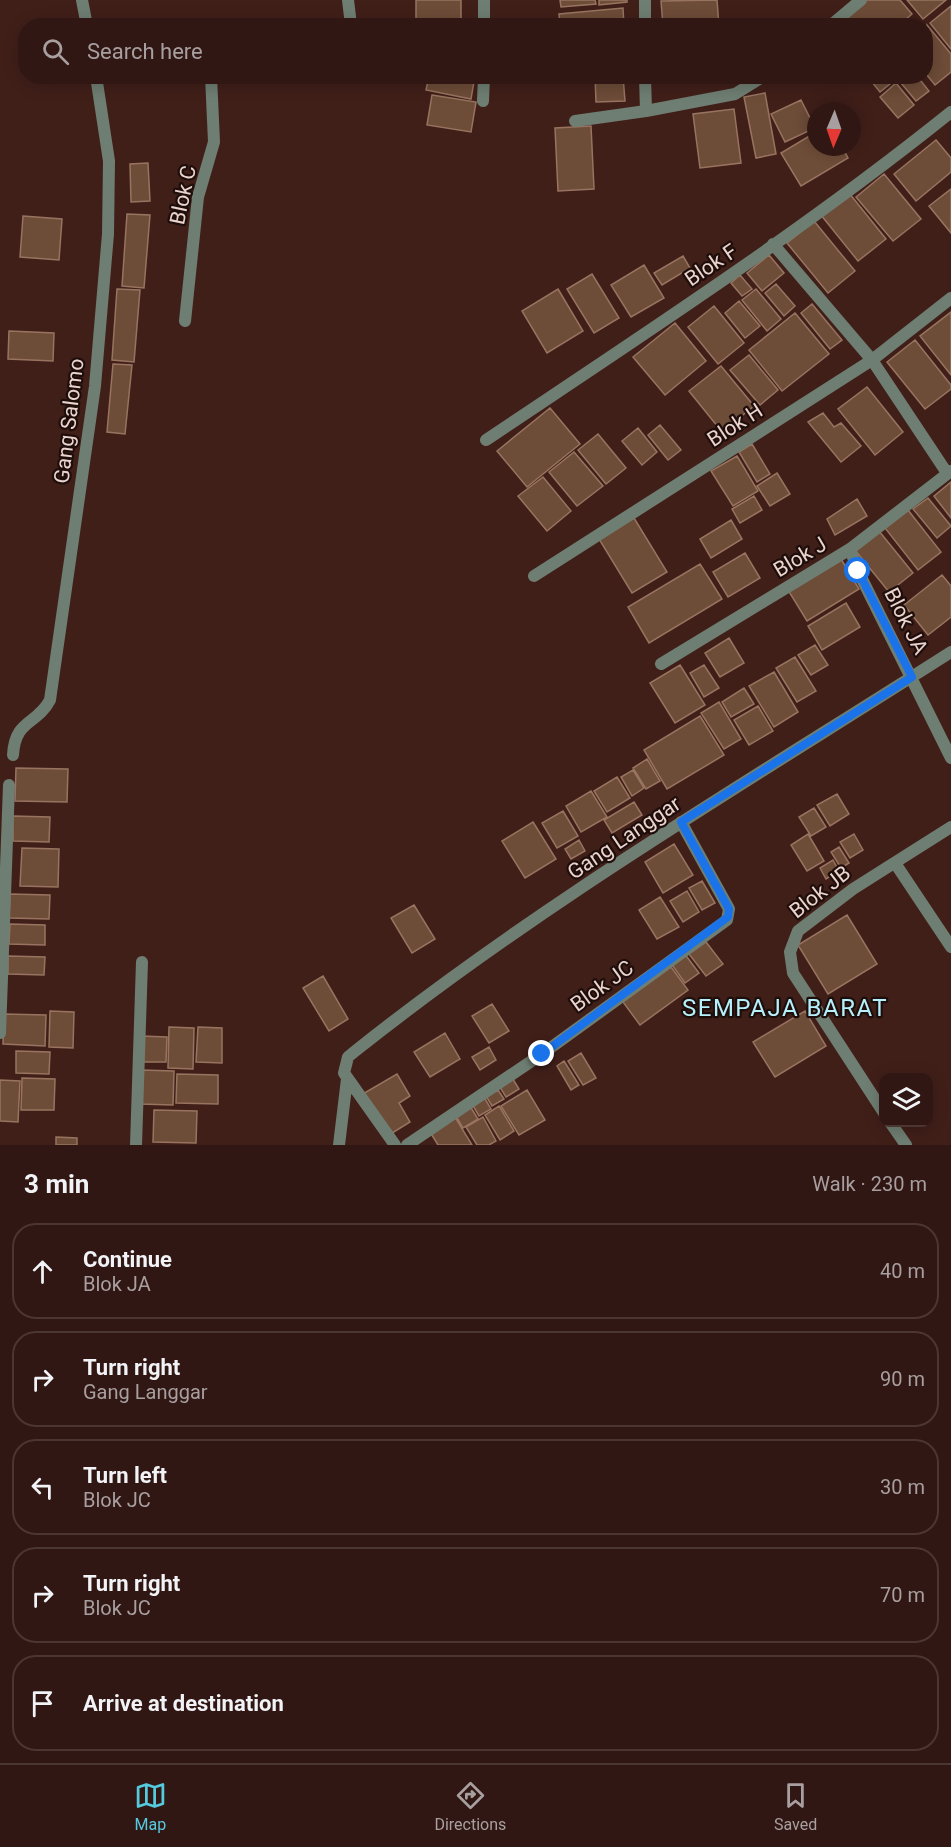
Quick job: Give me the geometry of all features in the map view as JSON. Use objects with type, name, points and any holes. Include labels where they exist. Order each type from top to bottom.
[{"type":"street","points":[[82,0],[85,18]]},
{"type":"street","points":[[348,0],[350,18]]},
{"type":"street","points":[[484,0],[484,18]]},
{"type":"street","points":[[645,0],[645,18]]},
{"type":"street","points":[[840,18],[861,0]]},
{"type":"street","name":"Gang Salomo","points":[[13,755],[14,739],[30,719],[45,710],[50,700],[95,386],[108,234],[109,161],[97,84]]},
{"type":"street","name":"Blok C","points":[[185,321],[198,197],[214,142],[211,84]]},
{"type":"street","points":[[483,101],[484,84]]},
{"type":"street","points":[[645,84],[646,111]]},
{"type":"street","points":[[575,121],[646,111],[735,94],[751,84]]},
{"type":"street","name":"Blok F","points":[[486,440],[750,263],[773,244],[881,169],[951,112]]},
{"type":"street","points":[[773,244],[872,360],[949,472]]},
{"type":"street","name":"Blok H","points":[[534,576],[872,360],[951,298]]},
{"type":"street","name":"Blok J","points":[[661,664],[850,549],[949,472]]},
{"type":"street","name":"Blok JA","points":[[850,549],[858,571],[912,677]]},
{"type":"street","name":"Gang Langgar","points":[[339,1145],[347,1079],[344,1072],[348,1057],[435,987],[681,822],[951,652]]},
{"type":"street","points":[[912,677],[951,758]]},
{"type":"street","points":[[0,1033],[3,850],[9,785]]},
{"type":"street","name":"Blok JC","points":[[408,1145],[542,1054],[727,920],[729,909],[681,822]]},
{"type":"street","name":"Blok JB","points":[[879,1105],[793,973],[789,952],[798,930],[853,889],[951,827]]},
{"type":"street","points":[[895,863],[951,947]]},
{"type":"street","points":[[136,1145],[142,962]]},
{"type":"street","points":[[347,1079],[395,1145]]},
{"type":"street","points":[[893,1127],[906,1145]]},
{"type":"building","points":[[416,0],[461,0],[461,18],[416,18]]},
{"type":"building","points":[[560,0],[595,0],[596,4],[561,7]]},
{"type":"building","points":[[599,0],[627,0],[627,2],[599,5]]},
{"type":"building","points":[[717,0],[718,18],[662,18],[661,1]]},
{"type":"building","points":[[864,0],[900,0],[912,14],[907,18],[842,18]]},
{"type":"building","points":[[907,0],[946,0],[924,18]]},
{"type":"building","points":[[951,6],[951,49],[933,27],[933,21]]},
{"type":"building","points":[[623,8],[624,18],[559,18],[559,14]]},
{"type":"building","points":[[933,32],[951,54],[951,72],[935,85],[933,83]]},
{"type":"building","points":[[427,84],[474,84],[471,99],[426,90]]},
{"type":"building","points":[[595,84],[624,84],[625,101],[596,102]]},
{"type":"building","points":[[874,84],[890,84],[880,92]]},
{"type":"building","points":[[897,84],[914,105],[898,118],[880,97]]},
{"type":"building","points":[[902,84],[923,84],[929,91],[916,101]]},
{"type":"building","points":[[765,93],[776,154],[756,158],[744,97]]},
{"type":"building","points":[[432,95],[476,102],[471,132],[427,125]]},
{"type":"building","points":[[801,100],[807,112],[807,132],[785,142],[771,114]]},
{"type":"building","points":[[734,109],[741,163],[700,168],[693,114]]},
{"type":"building","points":[[591,126],[594,189],[558,191],[555,128]]},
{"type":"building","points":[[807,137],[807,156],[847,156],[848,158],[801,186],[781,153]]},
{"type":"building","points":[[936,140],[951,158],[951,172],[916,201],[894,174]]},
{"type":"building","points":[[148,163],[150,201],[131,202],[130,164]]},
{"type":"building","points":[[884,174],[921,219],[893,241],[856,197]]},
{"type":"building","points":[[951,189],[951,233],[929,206]]},
{"type":"building","points":[[849,193],[886,239],[858,261],[821,215]]},
{"type":"building","points":[[127,214],[150,215],[144,288],[122,286]]},
{"type":"building","points":[[23,216],[62,219],[59,260],[20,257]]},
{"type":"building","points":[[814,221],[855,271],[828,293],[787,243]]},
{"type":"building","points":[[769,255],[784,273],[762,291],[747,273]]},
{"type":"building","points":[[683,256],[690,268],[662,285],[654,273]]},
{"type":"building","points":[[644,265],[664,298],[631,317],[611,285]]},
{"type":"building","points":[[592,274],[619,318],[594,333],[567,289]]},
{"type":"building","points":[[740,275],[752,289],[742,296],[731,283]]},
{"type":"building","points":[[776,284],[795,306],[784,316],[765,293]]},
{"type":"building","points":[[117,289],[140,290],[134,362],[112,360]]},
{"type":"building","points":[[558,289],[583,331],[547,353],[522,311]]},
{"type":"building","points":[[756,289],[781,319],[767,331],[742,300]]},
{"type":"building","points":[[739,301],[760,326],[745,338],[725,313]]},
{"type":"building","points":[[812,304],[842,340],[830,349],[801,313]]},
{"type":"building","points":[[714,306],[744,343],[718,364],[688,327]]},
{"type":"building","points":[[951,312],[951,375],[920,336]]},
{"type":"building","points":[[795,313],[829,354],[782,391],[749,350]]},
{"type":"building","points":[[675,323],[706,361],[665,395],[633,357]]},
{"type":"building","points":[[9,331],[54,333],[53,361],[8,359]]},
{"type":"building","points":[[915,340],[951,385],[951,389],[925,409],[887,362]]},
{"type":"building","points":[[749,355],[778,390],[760,405],[730,370]]},
{"type":"building","points":[[113,364],[132,365],[125,434],[107,432]]},
{"type":"building","points":[[721,366],[754,406],[722,432],[689,391]]},
{"type":"building","points":[[867,387],[903,432],[875,455],[838,409]]},
{"type":"building","points":[[550,408],[580,444],[527,487],[497,451]]},
{"type":"building","points":[[823,413],[834,427],[841,423],[861,446],[841,462],[808,422]]},
{"type":"building","points":[[660,425],[681,450],[668,460],[648,435]]},
{"type":"building","points":[[638,428],[657,452],[642,465],[622,441]]},
{"type":"building","points":[[598,434],[626,468],[606,484],[578,450]]},
{"type":"building","points":[[752,444],[770,474],[757,482],[739,452]]},
{"type":"building","points":[[574,452],[603,486],[577,506],[549,472]]},
{"type":"building","points":[[737,456],[758,491],[733,506],[711,471]]},
{"type":"building","points":[[777,473],[790,494],[770,506],[757,486]]},
{"type":"building","points":[[543,477],[571,511],[547,531],[518,496]]},
{"type":"building","points":[[951,482],[951,518],[934,496]]},
{"type":"building","points":[[754,496],[762,510],[740,523],[732,509]]},
{"type":"building","points":[[928,498],[951,526],[937,538],[913,509]]},
{"type":"building","points":[[857,499],[867,516],[835,535],[827,519]]},
{"type":"building","points":[[908,510],[941,552],[918,570],[885,528]]},
{"type":"building","points":[[634,518],[667,572],[632,593],[599,539]]},
{"type":"building","points":[[731,520],[742,539],[711,558],[700,539]]},
{"type":"building","points":[[879,531],[913,573],[889,592],[855,550]]},
{"type":"building","points":[[745,553],[760,578],[728,597],[713,572]]},
{"type":"building","points":[[841,559],[859,589],[807,621],[788,590]]},
{"type":"building","points":[[700,564],[722,599],[649,643],[628,607]]},
{"type":"building","points":[[942,575],[951,586],[951,617],[928,635],[904,605]]},
{"type":"building","points":[[846,603],[860,627],[822,650],[808,626]]},
{"type":"building","points":[[729,638],[744,663],[720,677],[705,653]]},
{"type":"building","points":[[815,645],[828,665],[811,675],[798,655]]},
{"type":"building","points":[[795,657],[816,691],[797,702],[776,668]]},
{"type":"building","points":[[680,665],[705,705],[675,723],[650,683]]},
{"type":"building","points":[[704,665],[719,688],[704,697],[690,673]]},
{"type":"building","points":[[774,672],[798,712],[774,727],[749,686]]},
{"type":"building","points":[[744,688],[754,704],[731,717],[722,702]]},
{"type":"building","points":[[719,702],[741,739],[724,749],[701,713]]},
{"type":"building","points":[[758,706],[773,731],[749,745],[734,720]]},
{"type":"building","points":[[700,716],[724,755],[667,789],[644,750]]},
{"type":"building","points":[[647,759],[660,781],[646,789],[633,768]]},
{"type":"building","points":[[16,768],[68,769],[67,802],[15,801]]},
{"type":"building","points":[[633,770],[644,788],[632,796],[621,777]]},
{"type":"building","points":[[617,777],[630,798],[607,812],[594,791]]},
{"type":"building","points":[[591,791],[607,817],[581,832],[566,806]]},
{"type":"building","points":[[837,794],[849,814],[830,826],[817,805]]},
{"type":"building","points":[[634,802],[642,815],[612,833],[604,820]]},
{"type":"building","points":[[814,808],[826,827],[811,836],[799,817]]},
{"type":"building","points":[[563,811],[578,836],[557,848],[542,823]]},
{"type":"building","points":[[13,816],[50,817],[49,842],[13,841]]},
{"type":"building","points":[[533,822],[556,859],[525,878],[502,841]]},
{"type":"building","points":[[808,834],[824,861],[807,871],[791,845]]},
{"type":"building","points":[[854,834],[863,850],[850,858],[840,842]]},
{"type":"building","points":[[579,840],[585,851],[571,859],[565,849]]},
{"type":"building","points":[[674,844],[693,875],[663,893],[645,862]]},
{"type":"building","points":[[839,847],[849,863],[841,868],[831,852]]},
{"type":"building","points":[[22,848],[59,849],[58,887],[20,886]]},
{"type":"building","points":[[833,860],[839,871],[826,879],[820,868]]},
{"type":"building","points":[[702,881],[715,903],[702,910],[689,888]]},
{"type":"building","points":[[687,891],[699,912],[683,922],[670,901]]},
{"type":"building","points":[[10,894],[50,895],[49,919],[9,918]]},
{"type":"building","points":[[660,897],[679,927],[657,939],[639,910]]},
{"type":"building","points":[[414,905],[435,939],[412,953],[391,918]]},
{"type":"building","points":[[847,915],[877,964],[828,994],[798,945]]},
{"type":"building","points":[[10,924],[45,925],[45,945],[9,944]]},
{"type":"building","points":[[706,942],[723,964],[706,976],[689,954]]},
{"type":"building","points":[[684,953],[699,973],[685,983],[670,962]]},
{"type":"building","points":[[8,956],[45,957],[44,975],[8,974]]},
{"type":"building","points":[[671,967],[688,990],[640,1025],[623,1002]]},
{"type":"building","points":[[323,976],[348,1019],[329,1031],[303,988]]},
{"type":"building","points":[[492,1004],[509,1031],[489,1043],[472,1016]]},
{"type":"building","points":[[50,1011],[74,1012],[73,1048],[49,1047]]},
{"type":"building","points":[[805,1011],[826,1046],[775,1077],[753,1042]]},
{"type":"building","points":[[4,1014],[46,1015],[45,1046],[3,1044]]},
{"type":"building","points":[[169,1027],[194,1028],[193,1069],[168,1068]]},
{"type":"building","points":[[198,1027],[222,1028],[222,1063],[196,1062]]},
{"type":"building","points":[[445,1033],[460,1059],[430,1077],[414,1052]]},
{"type":"building","points":[[141,1036],[167,1037],[166,1062],[140,1062]]},
{"type":"building","points":[[489,1047],[496,1060],[480,1070],[472,1057]]},
{"type":"building","points":[[16,1051],[50,1052],[49,1074],[16,1073]]},
{"type":"building","points":[[581,1053],[596,1078],[583,1085],[568,1061]]},
{"type":"building","points":[[564,1061],[579,1085],[571,1090],[557,1066]]},
{"type":"building","points":[[141,1070],[174,1071],[173,1105],[140,1104]]},
{"type":"building","points":[[177,1074],[218,1075],[218,1104],[176,1103]]},
{"type":"building","points":[[397,1074],[410,1096],[399,1103],[410,1122],[389,1135],[361,1095]]},
{"type":"building","points":[[511,1076],[519,1089],[506,1097],[498,1084]]},
{"type":"building","points":[[22,1078],[55,1079],[54,1110],[21,1110]]},
{"type":"building","points":[[0,1080],[20,1081],[18,1122],[0,1121]]},
{"type":"building","points":[[498,1090],[504,1099],[492,1106],[486,1096]]},
{"type":"building","points":[[527,1090],[545,1120],[519,1135],[501,1106]]},
{"type":"building","points":[[484,1097],[491,1109],[479,1116],[472,1104]]},
{"type":"building","points":[[470,1106],[478,1119],[463,1128],[455,1114]]},
{"type":"building","points":[[499,1106],[514,1131],[500,1140],[485,1115]]},
{"type":"building","points":[[154,1110],[197,1111],[196,1143],[153,1142]]},
{"type":"building","points":[[455,1117],[472,1145],[438,1145],[430,1132]]},
{"type":"building","points":[[483,1117],[496,1141],[489,1145],[477,1145],[466,1127]]},
{"type":"building","points":[[56,1137],[77,1138],[77,1145],[56,1145]]},
{"type":"district","name":"SEMPAJA BARAT","points":[[785,1008]]},
{"type":"route","points":[[542,1054],[727,920],[729,909],[681,822],[912,677],[858,571]]}]
